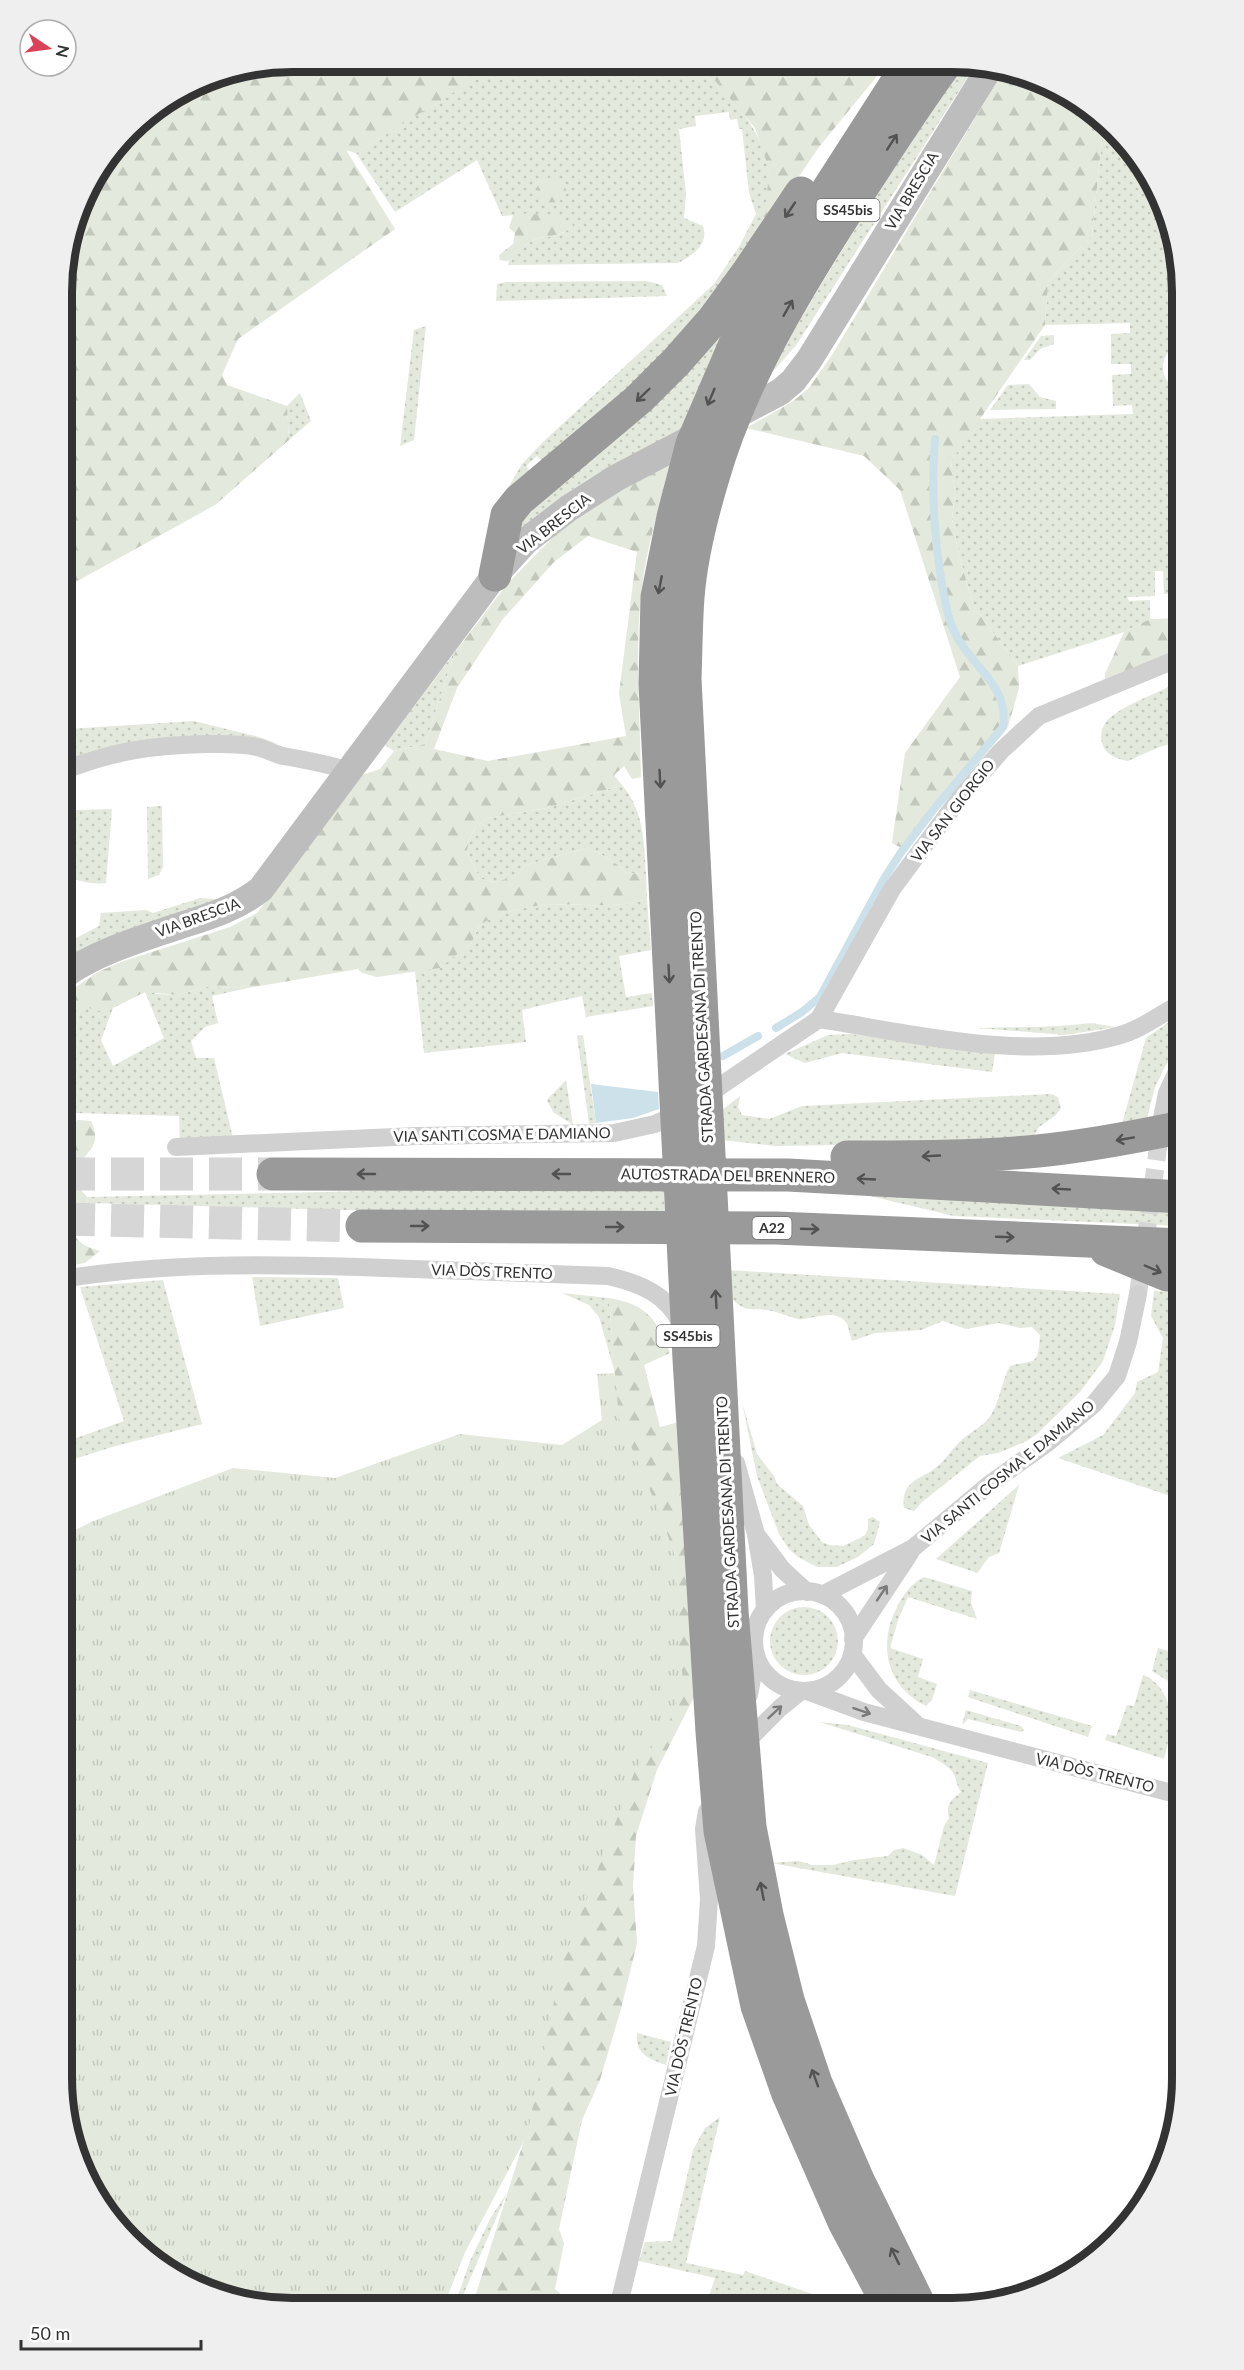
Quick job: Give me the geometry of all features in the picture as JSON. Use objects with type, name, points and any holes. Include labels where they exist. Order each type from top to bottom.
[{"type":"highway","points":[[495,575],[507,515],[519,500],[639,399],[712,320],[748,272],[848,123],[896,72]]},
{"type":"highway","name":"STRADA GARDESANA DI TRENTO","points":[[885,2298],[844,2222],[788,2094],[757,2006],[720,1831],[712,1732],[675,1099],[655,684],[657,597],[672,517],[692,444],[748,351],[825,194],[903,72]]},
{"type":"highway","name":"STRADA GARDESANA DI TRENTO","points":[[916,2298],[858,2180],[816,2083],[788,2000],[767,1915],[750,1827],[732,1611],[685,679],[688,595],[702,517],[748,351],[816,258],[915,105],[940,72]]},
{"type":"highway","points":[[788,1175],[846,1157],[912,1157],[1038,1151],[1125,1139],[1172,1123]]},
{"type":"highway","name":"AUTOSTRADA DEL BRENNERO","points":[[273,1174],[788,1175],[1172,1196]]},
{"type":"highway","name":"A22","points":[[362,1226],[777,1228],[1172,1245]]},
{"type":"highway","points":[[1085,1241],[1172,1276]]},
{"type":"street","name":"VIA BRESCIA","points":[[72,970],[118,947],[224,912],[245,902],[261,889],[495,575],[526,541],[569,508],[616,478],[765,401],[793,381],[986,75]]},
{"type":"street","name":"VIA SAN GIORGIO","points":[[819,1019],[892,890],[959,799],[1001,751],[1039,717],[1172,661]]},
{"type":"street","points":[[72,767],[96,758],[134,748],[218,744],[257,747],[350,771]]},
{"type":"street","points":[[819,1019],[996,1044],[1060,1046],[1101,1040],[1136,1030],[1172,1010]]},
{"type":"street","name":"VIA SANTI COSMA E DAMIANO","points":[[176,1147],[416,1136],[615,1133],[655,1124],[682,1112],[819,1019]]},
{"type":"street","points":[[1172,1082],[1167,1093],[1172,1123]]},
{"type":"street","name":"VIA DÒS TRENTO","points":[[72,1278],[166,1268],[249,1266],[608,1276],[630,1281],[661,1297],[679,1318],[709,1385],[732,1451],[756,1534],[765,1610]]},
{"type":"street","name":"VIA SANTI COSMA E DAMIANO","points":[[814,1593],[913,1548],[991,1483],[1046,1444],[1094,1404],[1117,1376],[1123,1360],[1138,1294]]},
{"type":"street","name":"VIA DÒS TRENTO","points":[[756,1534],[782,1569],[814,1593]]},
{"type":"street","name":"VIA SANTI COSMA E DAMIANO","points":[[853,1646],[913,1548]]},
{"type":"street","points":[[814,1593],[835,1602],[847,1614],[852,1627],[853,1646],[846,1668],[836,1679],[822,1688],[804,1691],[791,1690],[776,1683],[764,1672],[756,1657],[754,1641],[757,1624],[765,1610],[784,1596],[814,1593]]},
{"type":"street","name":"VIA DÒS TRENTO","points":[[853,1646],[879,1690],[918,1726]]},
{"type":"street","name":"VIA DÒS TRENTO","points":[[620,2298],[706,1946],[709,1899],[704,1829],[711,1791],[747,1702],[756,1657]]},
{"type":"street","name":"VIA DÒS TRENTO","points":[[723,1766],[780,1707],[804,1691],[864,1712],[1168,1792]]},
{"type":"green space","points":[[278,72],[472,72],[467,84],[356,153],[346,150],[395,229],[238,339],[222,375],[227,385],[287,406],[289,440],[215,505],[72,584],[72,278],[79,235],[101,182],[136,136],[158,117],[182,101],[235,79]]},
{"type":"green space","points":[[472,72],[708,72],[752,127],[766,157],[769,173],[770,219],[688,332],[637,385],[542,461],[537,456],[526,466],[530,471],[506,491],[522,464],[544,441],[714,284],[740,245],[756,214],[749,193],[742,129],[739,129],[737,119],[730,120],[729,112],[695,116],[696,126],[679,129],[686,194],[684,218],[703,226],[704,233],[702,244],[689,257],[678,263],[508,265],[509,261],[530,242],[557,235],[573,225],[538,216],[502,216],[477,160],[395,212],[356,153],[466,84]]},
{"type":"green space","points":[[619,72],[634,72],[631,88]]},
{"type":"green space","points":[[708,72],[880,72],[819,147],[770,219],[756,214],[766,203],[769,173],[755,128]]},
{"type":"green space","points":[[958,72],[971,73],[797,344],[770,375],[811,302],[884,183]]},
{"type":"green space","points":[[1001,77],[1009,79],[1062,101],[1103,132],[1092,235],[1048,282],[1045,325],[951,461],[955,493],[952,519],[973,605],[1018,666],[1019,688],[1008,727],[929,820],[907,851],[892,843],[905,753],[960,677],[900,490],[864,456],[746,428],[792,402],[809,388],[832,355]]},
{"type":"green space","points":[[1103,132],[1127,158],[1143,182],[1160,221],[1168,249],[1172,278],[1172,349],[1164,360],[1163,367],[1164,374],[1172,385],[1172,594],[1164,594],[1163,571],[1155,571],[1155,596],[1127,597],[1129,601],[1150,600],[1150,619],[1124,632],[1018,666],[973,605],[952,519],[955,493],[951,461],[979,419],[1133,414],[1132,405],[1113,406],[1112,375],[1131,374],[1131,364],[1111,364],[1111,334],[1130,333],[1130,323],[1045,325],[1048,282],[1092,235]]},
{"type":"green space","points":[[553,177],[561,181],[567,191],[563,199],[548,202],[540,199],[536,190],[540,180]]},
{"type":"green space","points":[[530,213],[557,218],[573,225],[562,233],[530,242],[511,260],[500,260],[499,255],[513,244],[515,233],[509,228],[513,215]]},
{"type":"green space","points":[[646,281],[662,285],[667,296],[496,301],[497,284],[506,282]]},
{"type":"green space","points":[[733,310],[681,434],[599,473],[573,489],[521,528],[518,524]]},
{"type":"green space","points":[[426,326],[414,440],[400,446],[414,330]]},
{"type":"green space","points":[[1054,335],[1054,344],[1040,349],[1030,360],[1024,360],[1041,336]]},
{"type":"green space","points":[[1029,384],[1040,397],[1056,401],[1056,409],[990,410],[1008,385]]},
{"type":"green space","points":[[300,393],[311,421],[289,440],[287,406]]},
{"type":"green space","points":[[670,464],[649,545],[641,594],[638,663],[641,777],[632,779],[624,766],[614,775],[622,785],[547,808],[487,818],[475,828],[469,840],[467,852],[480,879],[494,882],[514,877],[526,865],[586,848],[599,853],[626,873],[646,874],[647,899],[633,903],[606,905],[536,906],[506,913],[479,925],[472,942],[440,968],[377,977],[362,973],[358,969],[248,988],[207,987],[177,995],[145,992],[103,1012],[89,1008],[72,1010],[72,990],[98,972],[124,961],[230,927],[257,913],[362,775],[380,769],[394,751],[425,744],[455,652],[508,583],[561,529],[626,487]],"holes":[[[588,536],[637,552],[619,693],[626,736],[488,761],[434,749],[457,688],[503,619],[554,562]]]},
{"type":"green space","points":[[1172,618],[1172,652],[1105,682],[1105,674],[1124,632],[1150,619]]},
{"type":"green space","points":[[455,652],[425,744],[394,751],[385,745]]},
{"type":"green space","points":[[1172,686],[1172,743],[1128,761],[1116,758],[1106,751],[1101,740],[1105,723],[1131,705]]},
{"type":"green space","points":[[194,721],[278,744],[226,738],[72,764],[72,729]]},
{"type":"green space","points":[[622,785],[635,805],[642,827],[646,874],[626,873],[599,853],[586,848],[526,865],[514,877],[494,882],[480,879],[467,852],[469,840],[475,828],[487,818],[547,808]]},
{"type":"green space","points":[[75,787],[76,810],[112,809],[106,883],[89,883],[72,878],[72,790]]},
{"type":"green space","points":[[162,806],[163,867],[159,875],[148,879],[147,807]]},
{"type":"green space","points":[[200,898],[230,900],[72,960],[72,940],[99,926],[101,913],[146,910],[153,913]]},
{"type":"green space","points":[[647,899],[651,950],[619,956],[626,997],[652,993],[653,1006],[586,1017],[582,996],[522,1010],[526,1042],[424,1053],[415,971],[440,967],[472,942],[479,925],[506,913],[536,906],[606,905],[633,903]]},
{"type":"green space","points":[[124,961],[156,994],[177,995],[207,987],[248,988],[212,996],[218,1023],[205,1027],[191,1041],[196,1058],[214,1058],[233,1138],[180,1142],[179,1116],[76,1113],[72,1115],[72,990],[98,972]],"holes":[[[145,992],[164,1038],[113,1066],[101,1040],[113,1008]]]},
{"type":"green space","points":[[1172,1020],[1172,1056],[1155,1087],[1148,1114],[1148,1126],[1120,1131],[1146,1038]]},
{"type":"green space","points":[[1091,1023],[1116,1027],[1065,1035],[977,1028],[1048,1027]]},
{"type":"green space","points":[[851,1034],[995,1054],[992,1072],[842,1053],[805,1063],[785,1054],[828,1035]]},
{"type":"green space","points":[[583,1035],[596,1123],[589,1124],[577,1036]]},
{"type":"green space","points":[[566,1080],[573,1125],[553,1112],[547,1100]]},
{"type":"green space","points":[[1051,1094],[1058,1097],[1061,1108],[1056,1115],[1039,1127],[1030,1142],[776,1146],[722,1140],[721,1111],[740,1096],[738,1107],[742,1115],[769,1119],[802,1106]]},
{"type":"green space","points":[[91,1121],[95,1132],[95,1141],[79,1165],[77,1174],[77,1185],[87,1197],[88,1203],[74,1226],[75,1236],[83,1244],[100,1251],[85,1263],[72,1265],[72,1123]]},
{"type":"green space","points":[[664,1190],[665,1214],[453,1213],[88,1203],[87,1197],[372,1191]]},
{"type":"green space","points":[[866,1195],[1172,1210],[1172,1226],[954,1216]]},
{"type":"green space","points":[[728,1270],[1120,1294],[1115,1325],[1103,1361],[1080,1392],[1037,1434],[1027,1441],[998,1453],[980,1456],[914,1511],[904,1508],[904,1498],[909,1486],[939,1465],[960,1441],[987,1421],[996,1406],[1010,1366],[1034,1360],[1038,1352],[1040,1335],[1032,1327],[1020,1328],[999,1323],[966,1329],[943,1321],[921,1330],[875,1333],[852,1341],[847,1324],[837,1316],[824,1315],[798,1319],[772,1311],[741,1306],[730,1297]]},
{"type":"green space","points":[[252,1277],[338,1278],[344,1308],[260,1326]]},
{"type":"green space","points":[[163,1280],[202,1424],[72,1460],[72,1440],[124,1421],[80,1287]]},
{"type":"green space","points":[[1154,1291],[1172,1292],[1172,1497],[1058,1458],[1103,1435],[1135,1393],[1137,1382],[1158,1372],[1163,1338],[1151,1316]]},
{"type":"green space","points":[[562,1293],[609,1298],[615,1373],[599,1317],[589,1305]]},
{"type":"green space","points":[[609,1298],[632,1304],[648,1315],[655,1322],[670,1353],[644,1365],[660,1427],[683,1421],[696,1693],[657,1770],[636,1836],[633,1887],[637,1943],[600,2080],[582,2120],[559,2229],[564,2243],[555,2289],[561,2294],[560,2298],[475,2298],[524,2140],[465,2252],[447,2298],[278,2298],[235,2291],[195,2275],[204,2175],[432,1554],[618,1418]]},
{"type":"green space","points":[[615,1373],[619,1418],[663,1521],[676,1560],[678,1636],[683,1680],[675,1709],[664,1732],[636,1768],[561,1967],[527,2135],[465,2252],[447,2298],[278,2298],[235,2291],[208,2281],[182,2269],[158,2253],[136,2234],[117,2212],[101,2188],[89,2162],[76,2121],[72,2092],[72,1532],[91,1522],[233,1468],[335,1478],[460,1434],[562,1445],[602,1420],[597,1374]]},
{"type":"green space","points":[[742,1402],[757,1454],[774,1476],[777,1484],[803,1506],[809,1525],[822,1542],[843,1546],[858,1539],[865,1535],[868,1529],[868,1519],[873,1517],[880,1522],[874,1544],[858,1557],[837,1567],[817,1567],[798,1557],[789,1549],[779,1534],[757,1476]]},
{"type":"green space","points":[[1019,1485],[999,1553],[989,1557],[977,1573],[936,1559]]},
{"type":"green space","points":[[924,1577],[972,1591],[971,1603],[977,1619],[908,1597],[890,1648],[923,1659],[918,1677],[937,1684],[932,1700],[926,1706],[902,1688],[889,1664],[887,1650],[891,1621],[897,1607],[908,1589]]},
{"type":"green space","points":[[804,1607],[817,1609],[828,1617],[836,1628],[838,1641],[836,1654],[828,1665],[817,1673],[804,1675],[791,1673],[780,1665],[772,1654],[770,1641],[772,1628],[780,1617],[791,1609]]},
{"type":"green space","points":[[1158,1648],[1172,1652],[1170,1658],[1172,1659],[1172,1683],[1152,1671]]},
{"type":"green space","points":[[1143,1675],[1160,1687],[1171,1714],[1169,1740],[1164,1759],[1105,1740],[1107,1734],[1116,1736],[1127,1705],[1134,1706]]},
{"type":"green space","points":[[970,1690],[1092,1726],[1088,1737],[968,1697]]},
{"type":"green space","points":[[966,1710],[1021,1726],[1024,1730],[1021,1732],[968,1719],[962,1725]]},
{"type":"green space","points":[[819,1722],[848,1725],[988,1763],[955,1896],[771,1863],[799,1861],[812,1865],[833,1865],[888,1856],[894,1850],[903,1848],[922,1855],[934,1865],[944,1826],[949,1818],[949,1806],[961,1792],[951,1770],[932,1757]]},
{"type":"green space","points":[[637,2033],[671,2042],[666,2065],[644,2055],[638,2046]]},
{"type":"green space","points":[[720,2117],[686,2263],[743,2275],[745,2271],[824,2298],[708,2298],[715,2278],[639,2261],[645,2242],[672,2241],[693,2150],[705,2128]]},
{"type":"green space","points":[[507,2193],[462,2298],[457,2298],[470,2261],[491,2217]]},
{"type":"green space","points":[[561,2294],[579,2298],[560,2298]]},
{"type":"water","points":[[591,1084],[658,1092],[659,1109],[633,1118],[596,1123]]},
{"type":"waterway","points":[[776,1028],[802,1012],[820,997],[885,877],[902,851],[1003,727],[1000,699],[986,675],[960,642],[948,613],[935,530],[933,493],[935,439]]},
{"type":"waterway","points":[[723,1056],[758,1036]]},
{"type":"tunnel","points":[[1138,1294],[1161,1126]]},
{"type":"tunnel","points":[[72,1174],[273,1174]]},
{"type":"tunnel","points":[[72,1219],[362,1226]]}]
